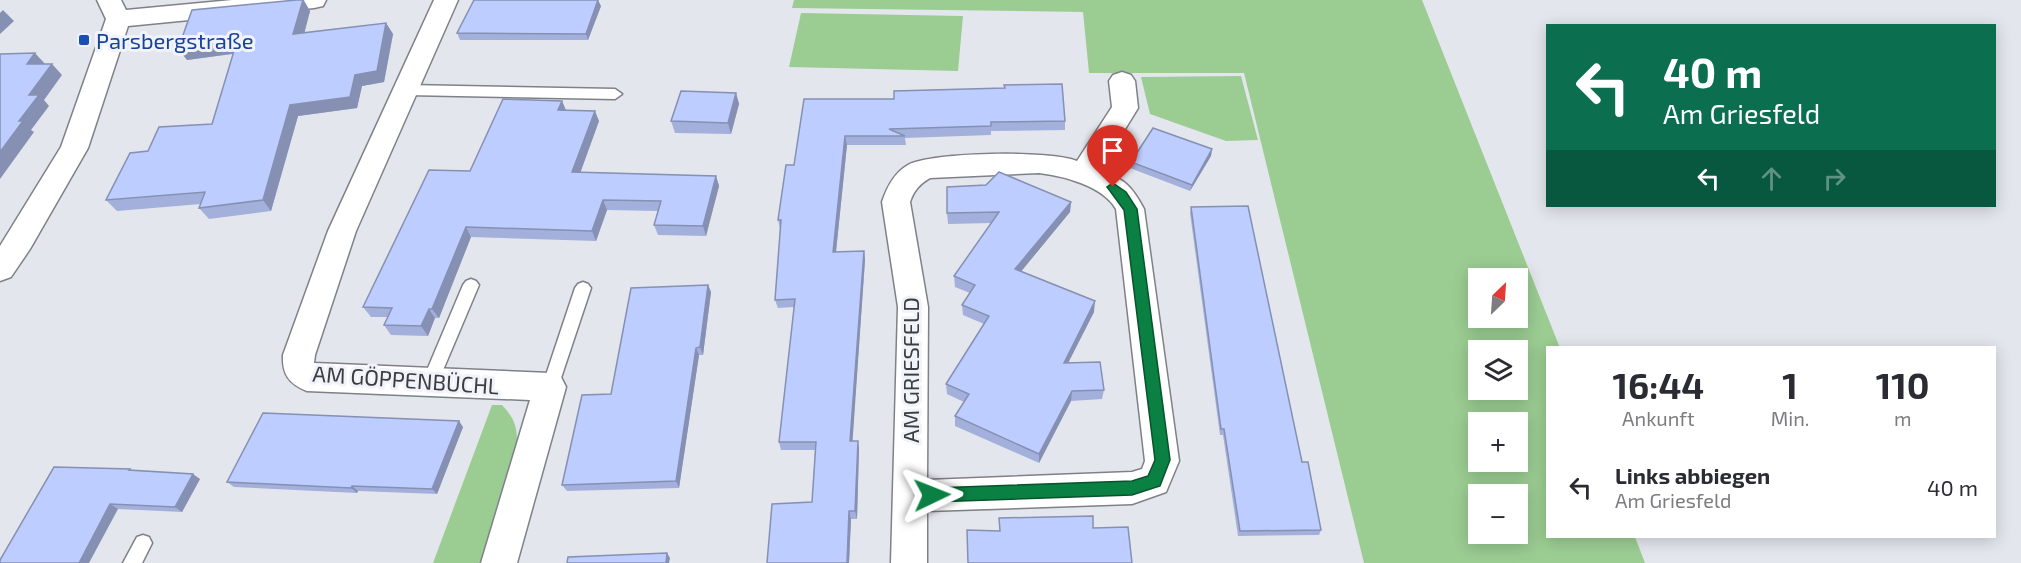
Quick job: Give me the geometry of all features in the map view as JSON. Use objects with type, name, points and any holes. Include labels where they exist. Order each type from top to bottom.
[{"type":"street","points":[[0,270],[20,241],[74,148],[114,10],[314,0]]},
{"type":"street","name":"AM GÖPPENBÜCHL","points":[[446,0],[342,231],[299,355],[298,368],[307,377],[550,387]]},
{"type":"street","points":[[1083,174],[1125,108],[1122,81]]},
{"type":"street","name":"AM GRIESFELD","points":[[909,495],[1132,488],[1154,481],[1162,460],[1130,209],[1122,195],[1113,187],[1063,166],[1040,163],[927,168],[912,174],[901,186],[896,202],[913,307],[909,495],[909,563]]},
{"type":"street","points":[[499,563],[550,387]]},
{"type":"lane","points":[[407,90],[615,94]]},
{"type":"lane","points":[[430,382],[471,285]]},
{"type":"lane","points":[[550,387],[583,288]]},
{"type":"lane","points":[[132,563],[143,543]]},
{"type":"green space","points":[[794,0],[1422,0],[1559,346],[1546,346],[1546,538],[1635,538],[1645,563],[1364,563],[1244,73],[1089,73],[1083,12],[792,8]]},
{"type":"green space","points":[[801,13],[963,16],[958,71],[789,67]]},
{"type":"green space","points":[[1241,76],[1258,140],[1226,141],[1150,114],[1141,77]]},
{"type":"green space","points":[[492,405],[502,405],[509,413],[514,422],[517,441],[482,563],[433,563]]},
{"type":"building","points":[[303,0],[293,34],[386,23],[377,71],[355,75],[350,97],[290,105],[263,200],[199,208],[205,192],[106,200],[130,153],[148,151],[159,127],[212,124],[237,41],[178,49],[192,10]]},
{"type":"building","points":[[474,0],[598,0],[586,34],[457,33]]},
{"type":"building","points":[[35,53],[27,64],[52,64],[29,95],[39,95],[19,121],[23,121],[0,152],[0,54]]},
{"type":"building","points":[[1062,84],[1065,121],[991,122],[991,126],[889,129],[905,136],[845,136],[833,252],[864,251],[850,441],[858,441],[855,511],[849,511],[847,563],[767,563],[772,504],[812,502],[816,442],[779,442],[795,299],[775,300],[781,220],[778,220],[786,165],[794,165],[804,99],[894,99],[894,91]]},
{"type":"building","points":[[681,91],[736,93],[728,123],[671,121]]},
{"type":"building","points":[[503,99],[562,101],[558,110],[595,111],[572,172],[716,176],[703,226],[654,225],[661,201],[603,200],[592,231],[466,227],[432,309],[429,309],[421,326],[384,325],[392,308],[363,307],[429,170],[470,171]]},
{"type":"building","points":[[1153,128],[1212,149],[1192,185],[1131,162]]},
{"type":"building","points":[[999,172],[1071,202],[1015,269],[1095,301],[1064,363],[1100,362],[1104,390],[1072,391],[1039,454],[955,416],[969,394],[946,384],[989,316],[962,305],[975,285],[954,276],[999,212],[947,213],[947,187],[986,185]]},
{"type":"building","points":[[1248,206],[1302,462],[1308,462],[1321,530],[1240,531],[1224,429],[1221,429],[1191,207]]},
{"type":"building","points":[[708,285],[700,347],[696,348],[676,481],[562,485],[582,395],[611,394],[631,288]]},
{"type":"building","points":[[263,413],[459,421],[432,489],[227,482]]},
{"type":"building","points":[[54,467],[130,469],[193,474],[175,507],[110,504],[79,563],[0,563]]},
{"type":"building","points":[[1093,516],[1093,528],[1128,527],[1132,563],[968,563],[967,530],[1000,531],[999,518]]},
{"type":"building","points":[[667,553],[666,563],[567,563],[568,557]]},
{"type":"place","name":"Parsbergstraße","points":[[84,40]]},
{"type":"route","points":[[932,495],[1132,488],[1154,481],[1162,460],[1141,281],[1130,209],[1122,195],[1113,187]]}]
